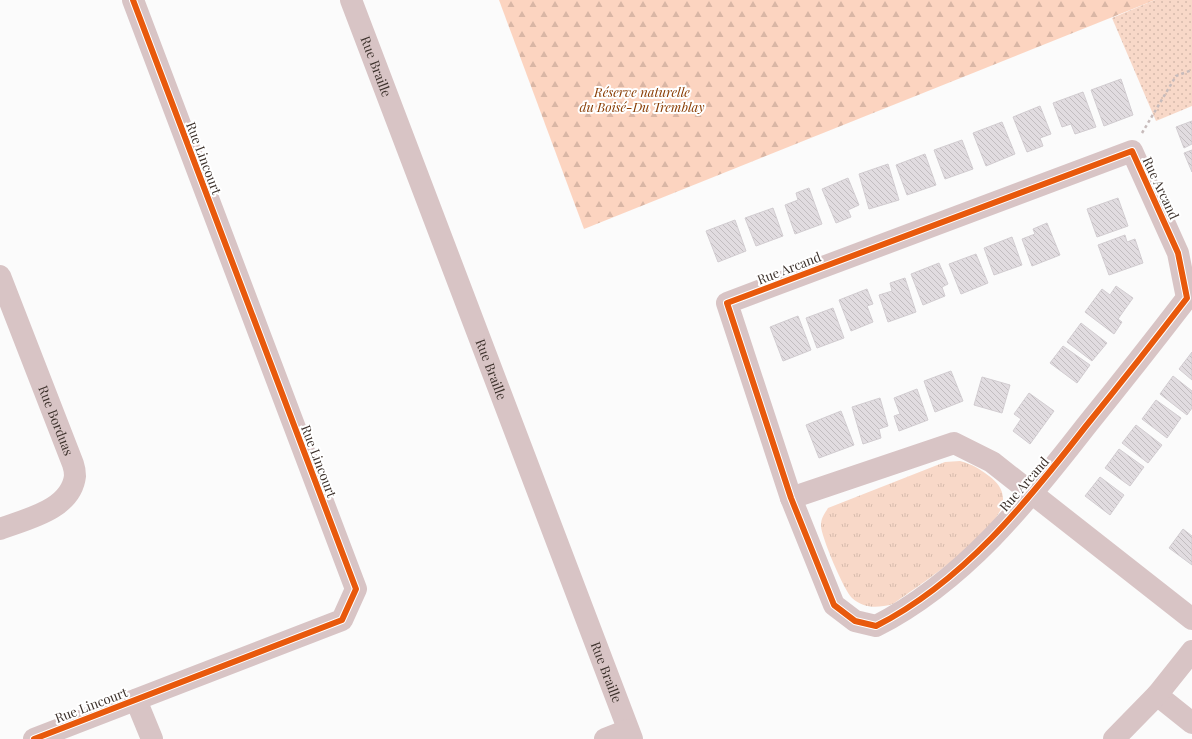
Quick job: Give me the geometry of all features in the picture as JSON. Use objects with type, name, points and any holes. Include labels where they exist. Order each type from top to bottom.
[{"type":"street","name":"Rue Lincourt","points":[[34,739],[342,620],[356,589],[133,0]]},
{"type":"street","name":"Rue Braille","points":[[351,0],[630,734]]},
{"type":"street","name":"Rue Arcand","points":[[1132,151],[1178,253],[1187,298],[1032,495],[956,572],[898,615],[876,626],[855,621],[834,605],[791,498],[727,303],[1132,151]]},
{"type":"street","name":"Rue Borduas","points":[[0,276],[73,464],[75,476],[67,495],[51,509],[0,529]]},
{"type":"street","name":"Rue Arcand","points":[[791,498],[954,443],[992,462],[1032,495],[1192,619]]},
{"type":"street","points":[[1114,739],[1157,695],[1192,651]]},
{"type":"street","points":[[1157,695],[1192,723]]},
{"type":"street","points":[[136,700],[152,739]]},
{"type":"street","points":[[605,739],[630,734]]},
{"type":"path","points":[[1132,151],[1176,76],[1192,70]]},
{"type":"green space","name":"Réserve naturelle du Boisé-Du Tremblay","points":[[499,0],[1155,0],[584,229]]},
{"type":"green space","points":[[1155,0],[1192,0],[1192,106],[1156,121],[1112,18]]},
{"type":"green space","points":[[960,461],[972,465],[982,471],[995,481],[1001,489],[1003,499],[1000,511],[990,526],[958,556],[893,604],[871,607],[857,602],[848,593],[824,539],[821,522],[828,508],[945,462]]},
{"type":"building","points":[[1121,79],[1133,115],[1104,126],[1091,90]]},
{"type":"building","points":[[1083,92],[1096,127],[1075,134],[1071,124],[1062,127],[1053,103]]},
{"type":"building","points":[[1040,106],[1051,134],[1040,138],[1043,146],[1027,152],[1013,117]]},
{"type":"building","points":[[1192,121],[1192,144],[1184,148],[1176,127]]},
{"type":"building","points":[[1002,122],[1015,154],[986,166],[973,133]]},
{"type":"building","points":[[962,140],[973,169],[945,179],[934,150]]},
{"type":"building","points":[[1192,150],[1192,172],[1184,153]]},
{"type":"building","points":[[925,154],[936,185],[907,195],[896,165]]},
{"type":"building","points":[[888,164],[899,200],[869,209],[859,174]]},
{"type":"building","points":[[848,178],[859,205],[848,210],[851,217],[836,223],[822,189]]},
{"type":"building","points":[[809,188],[822,224],[795,234],[785,205],[798,200],[796,193]]},
{"type":"building","points":[[1118,198],[1128,226],[1097,237],[1087,209]]},
{"type":"building","points":[[773,208],[783,236],[756,246],[745,218]]},
{"type":"building","points":[[735,220],[746,251],[718,262],[706,231]]},
{"type":"building","points":[[1047,223],[1060,255],[1032,266],[1022,239],[1035,234],[1033,229]]},
{"type":"building","points":[[1125,235],[1127,242],[1135,239],[1143,263],[1109,275],[1098,245]]},
{"type":"building","points":[[1012,237],[1022,265],[994,275],[984,248]]},
{"type":"building","points":[[976,254],[988,283],[961,294],[949,264]]},
{"type":"building","points":[[939,263],[948,284],[942,287],[945,296],[923,305],[911,274]]},
{"type":"building","points":[[905,278],[916,312],[888,322],[879,295],[892,291],[890,283]]},
{"type":"building","points":[[1116,286],[1133,298],[1118,319],[1122,322],[1114,334],[1085,312],[1102,289],[1110,295]]},
{"type":"building","points":[[867,289],[873,304],[867,306],[873,322],[851,331],[839,300]]},
{"type":"building","points":[[833,308],[844,338],[817,348],[806,318]]},
{"type":"building","points":[[798,316],[811,350],[783,361],[770,327]]},
{"type":"building","points":[[1081,323],[1107,343],[1092,361],[1067,342]]},
{"type":"building","points":[[1063,346],[1090,365],[1077,383],[1050,363]]},
{"type":"building","points":[[1192,352],[1192,380],[1179,369]]},
{"type":"building","points":[[951,371],[963,401],[935,412],[924,381]]},
{"type":"building","points":[[1173,376],[1192,391],[1192,408],[1187,415],[1160,394]]},
{"type":"building","points":[[982,377],[1010,385],[1002,413],[974,405]]},
{"type":"building","points":[[917,389],[928,420],[899,431],[894,416],[900,414],[894,398]]},
{"type":"building","points":[[1029,393],[1054,411],[1030,444],[1013,431],[1021,419],[1014,414]]},
{"type":"building","points":[[880,398],[888,426],[879,429],[881,438],[863,444],[852,407]]},
{"type":"building","points":[[1156,400],[1181,418],[1167,438],[1142,419]]},
{"type":"building","points":[[841,411],[854,445],[819,458],[806,425]]},
{"type":"building","points":[[1136,425],[1162,445],[1148,463],[1122,443]]},
{"type":"building","points":[[1119,449],[1144,467],[1130,486],[1105,468]]},
{"type":"building","points":[[1100,477],[1124,495],[1110,515],[1085,496]]},
{"type":"building","points":[[1183,529],[1192,536],[1192,565],[1169,548]]},
{"type":"cycle path","points":[[34,739],[342,620],[356,589],[133,0]]},
{"type":"cycle path","points":[[1132,151],[1178,253],[1187,298],[1041,483],[992,538],[937,587],[908,608],[876,626],[855,621],[834,605],[791,498],[727,303],[1132,151]]}]
